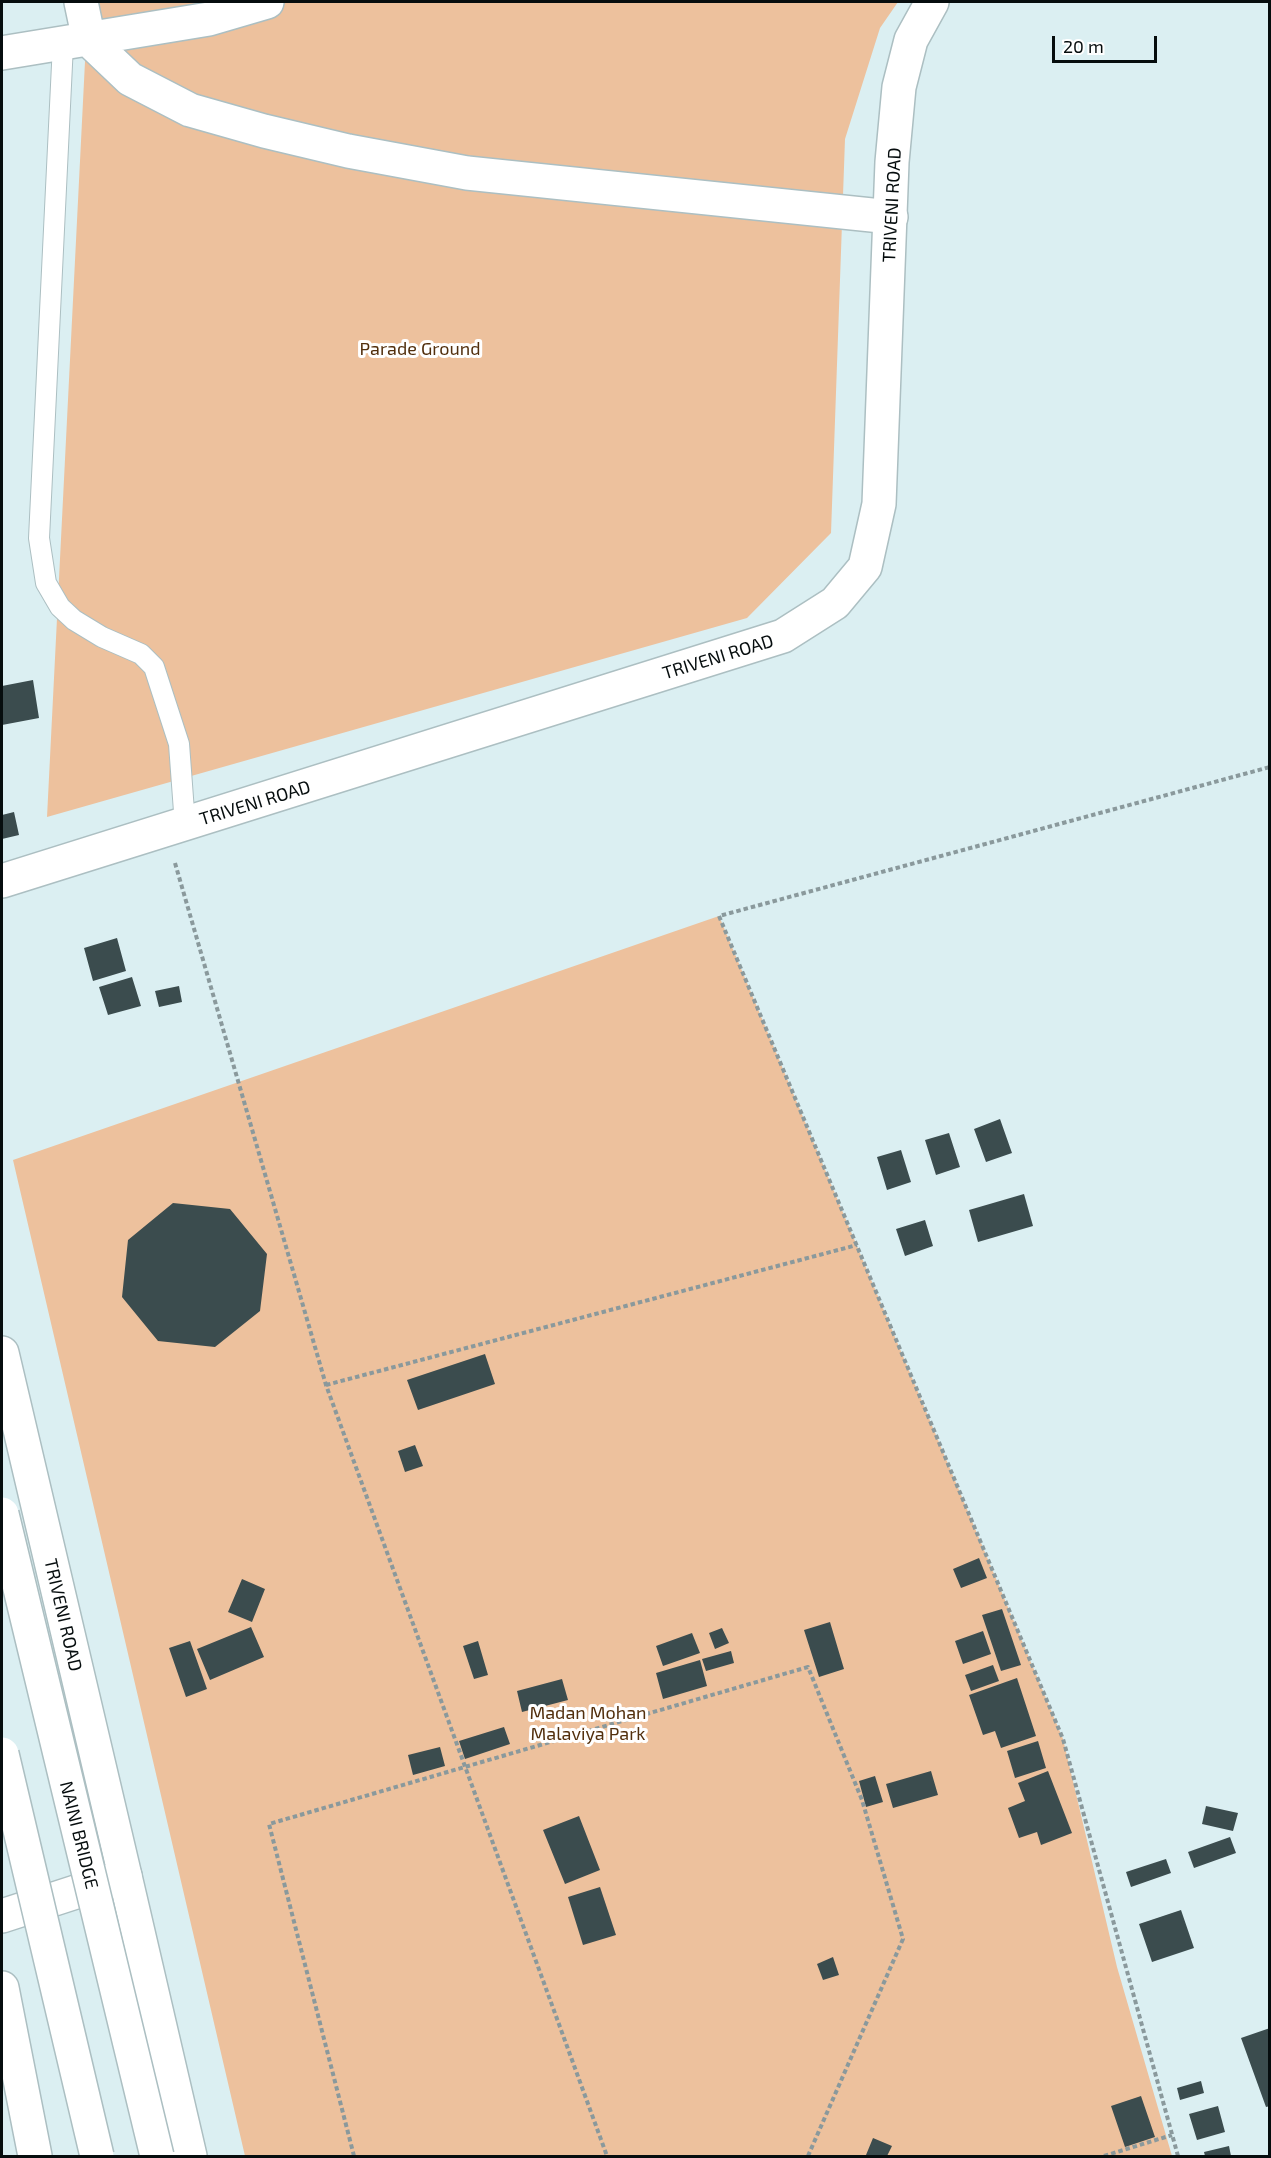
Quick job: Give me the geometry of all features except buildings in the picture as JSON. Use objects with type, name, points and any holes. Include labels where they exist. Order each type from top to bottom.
[{"type":"main road","points":[[76,42],[81,2]]},
{"type":"main road","points":[[2,53],[209,19],[267,2]]},
{"type":"main road","name":"TRIVENI ROAD","points":[[2,881],[783,636],[835,603],[865,567],[879,504],[892,162],[899,87],[911,40],[932,2]]},
{"type":"main road","points":[[76,42],[130,79],[190,110],[348,152],[467,172],[891,218]]},
{"type":"main road","name":"TRIVENI ROAD","points":[[2,1353],[190,2157]]},
{"type":"main road","name":"NAINI BRIDGE","points":[[2,1514],[157,2157]]},
{"type":"main road","points":[[2,1754],[97,2157]]},
{"type":"main road","points":[[2,1916],[125,1876]]},
{"type":"main road","points":[[2,1988],[35,2157]]},
{"type":"lane","points":[[76,42],[39,538],[46,583],[60,607],[74,620],[102,637],[141,654],[154,667],[179,744],[175,827]]},
{"type":"path","points":[[1178,2157],[1063,1739],[719,916],[1269,767]]},
{"type":"path","points":[[175,827],[326,1385],[607,2157]]},
{"type":"path","points":[[326,1385],[857,1245]]},
{"type":"path","points":[[354,2157],[269,1824],[808,1667],[862,1800],[903,1939],[808,2157]]},
{"type":"path","points":[[1104,2157],[1172,2135]]},
{"type":"green space","name":"Parade Ground","points":[[88,2],[898,2],[880,28],[845,139],[831,533],[747,618],[47,817]]},
{"type":"green space","name":"Madan Mohan Malaviya Park","points":[[719,916],[1063,1739],[1117,1967],[1172,2156],[245,2156],[13,1160]]}]
